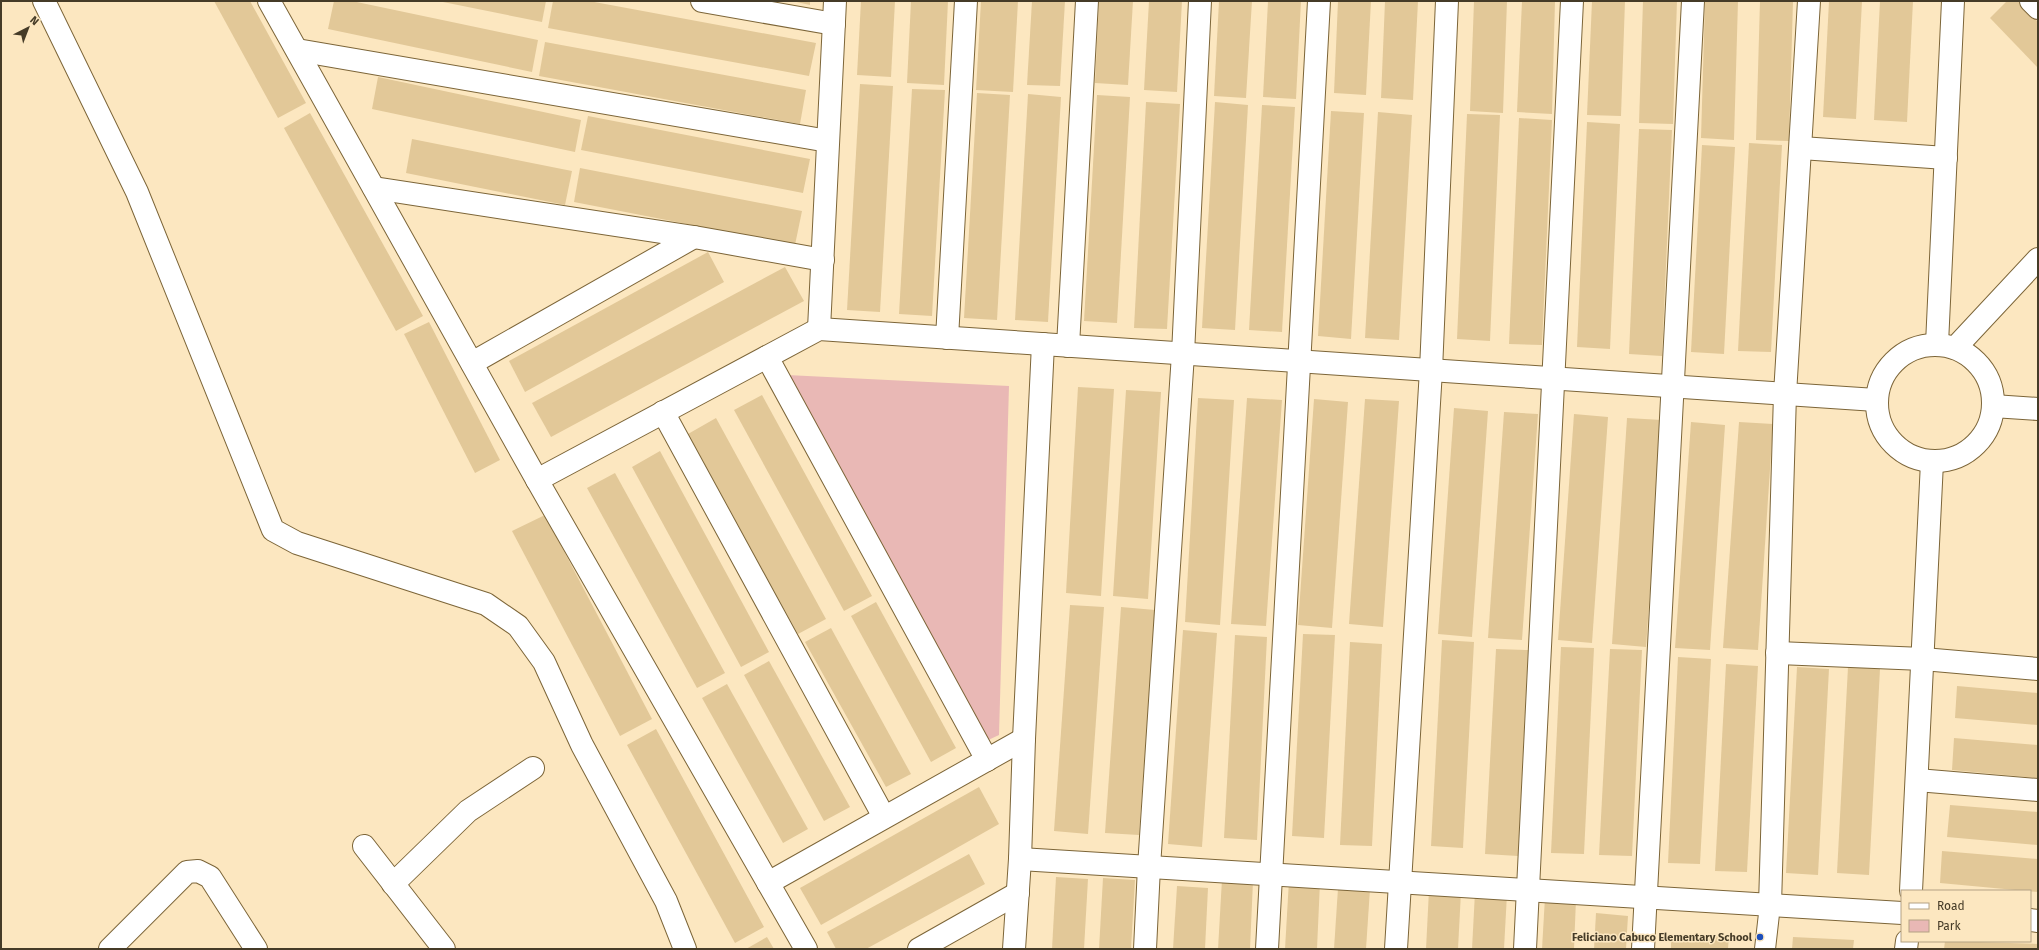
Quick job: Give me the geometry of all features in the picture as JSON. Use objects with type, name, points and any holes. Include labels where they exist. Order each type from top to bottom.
[{"type":"street","points":[[44,1],[137,192],[272,530],[297,543],[486,604],[518,626],[544,662],[582,745],[666,901],[685,949]]},
{"type":"street","points":[[270,1],[537,480],[806,949]]},
{"type":"street","points":[[702,1],[834,24]]},
{"type":"street","points":[[819,329],[835,1]]},
{"type":"street","points":[[947,338],[966,1]]},
{"type":"street","points":[[1068,346],[1087,1]]},
{"type":"street","points":[[1145,949],[1149,867],[1183,354],[1200,1]]},
{"type":"street","points":[[1267,949],[1319,1]]},
{"type":"street","points":[[1396,949],[1431,370],[1447,1]]},
{"type":"street","points":[[1524,949],[1572,1]]},
{"type":"street","points":[[1643,949],[1674,387],[1693,1]]},
{"type":"street","points":[[1770,905],[1785,394],[1809,1]]},
{"type":"street","points":[[1946,346],[1946,158],[1953,1]]},
{"type":"street","points":[[2031,1],[2038,8]]},
{"type":"street","points":[[297,50],[828,141]]},
{"type":"street","points":[[1801,148],[1946,158]]},
{"type":"street","points":[[374,188],[694,237],[823,260]]},
{"type":"street","points":[[472,363],[694,237]]},
{"type":"street","points":[[1946,346],[2038,259]]},
{"type":"street","points":[[537,480],[819,329],[1876,400]]},
{"type":"street","points":[[1014,949],[1020,859],[1042,344]]},
{"type":"street","points":[[1919,346],[1946,346],[1971,357],[1984,371],[1992,388],[1993,406],[1987,430],[1981,440],[1967,452],[1950,460],[1932,462],[1914,458],[1898,448],[1886,435],[1878,418],[1876,400],[1880,382],[1889,367],[1902,354],[1919,346]]},
{"type":"street","points":[[767,357],[987,760]]},
{"type":"street","points":[[1993,406],[2038,409]]},
{"type":"street","points":[[663,412],[884,817]]},
{"type":"street","points":[[1912,890],[1932,462]]},
{"type":"street","points":[[1777,653],[1923,659],[2038,669]]},
{"type":"street","points":[[768,883],[1024,739]]},
{"type":"street","points":[[393,884],[468,811],[533,768]]},
{"type":"street","points":[[1917,780],[2038,790]]},
{"type":"street","points":[[364,846],[444,949]]},
{"type":"street","points":[[1020,859],[1901,913]]},
{"type":"street","points":[[110,949],[187,872],[198,871],[210,877],[256,949]]},
{"type":"street","points":[[919,949],[1018,893]]},
{"type":"lane","points":[[1765,949],[1770,905]]},
{"type":"green space","points":[[787,375],[1009,386],[999,735],[984,742]]},
{"type":"building","points":[[214,1],[250,1],[306,103],[278,118]]},
{"type":"building","points":[[334,1],[352,1],[538,40],[532,72],[328,29]]},
{"type":"building","points":[[438,1],[546,1],[542,22]]},
{"type":"building","points":[[553,1],[589,1],[816,43],[809,76],[548,28]]},
{"type":"building","points":[[792,1],[810,1],[810,5]]},
{"type":"building","points":[[861,1],[895,1],[891,77],[857,75]]},
{"type":"building","points":[[911,1],[948,1],[944,85],[907,83]]},
{"type":"building","points":[[981,1],[1018,1],[1013,92],[976,90]]},
{"type":"building","points":[[1032,1],[1065,1],[1060,86],[1027,85]]},
{"type":"building","points":[[1099,1],[1133,1],[1128,85],[1095,83]]},
{"type":"building","points":[[1149,1],[1182,1],[1177,92],[1144,90]]},
{"type":"building","points":[[1219,1],[1252,1],[1246,98],[1214,96]]},
{"type":"building","points":[[1268,1],[1301,1],[1296,99],[1263,97]]},
{"type":"building","points":[[1338,1],[1371,1],[1366,95],[1334,93]]},
{"type":"building","points":[[1385,1],[1418,1],[1413,100],[1381,98]]},
{"type":"building","points":[[1474,1],[1507,1],[1503,113],[1470,111]]},
{"type":"building","points":[[1522,1],[1555,1],[1552,114],[1517,112]]},
{"type":"building","points":[[1592,1],[1625,1],[1621,116],[1587,115]]},
{"type":"building","points":[[1643,1],[1677,1],[1673,124],[1639,123]]},
{"type":"building","points":[[1705,1],[1738,1],[1734,140],[1701,138]]},
{"type":"building","points":[[1760,1],[1793,1],[1789,141],[1756,140]]},
{"type":"building","points":[[1829,1],[1862,1],[1856,119],[1823,117]]},
{"type":"building","points":[[1880,1],[1913,1],[1907,122],[1874,120]]},
{"type":"building","points":[[2007,1],[2018,1],[2038,22],[2038,68],[1990,18]]},
{"type":"building","points":[[545,42],[806,90],[800,124],[539,76]]},
{"type":"building","points":[[378,77],[581,120],[575,152],[372,109]]},
{"type":"building","points":[[860,84],[893,86],[880,312],[847,310]]},
{"type":"building","points":[[912,89],[945,90],[932,316],[899,314]]},
{"type":"building","points":[[977,93],[1010,95],[997,320],[964,318]]},
{"type":"building","points":[[1028,94],[1061,97],[1048,322],[1015,320]]},
{"type":"building","points":[[1097,95],[1130,97],[1117,323],[1084,321]]},
{"type":"building","points":[[1146,102],[1180,104],[1167,329],[1134,328]]},
{"type":"building","points":[[1215,102],[1248,105],[1235,330],[1202,328]]},
{"type":"building","points":[[1262,105],[1295,107],[1282,332],[1249,330]]},
{"type":"building","points":[[1331,111],[1364,113],[1351,339],[1318,336]]},
{"type":"building","points":[[1378,112],[1412,115],[1399,340],[1365,338]]},
{"type":"building","points":[[310,113],[423,316],[396,331],[284,128]]},
{"type":"building","points":[[1467,114],[1500,115],[1490,341],[1457,339]]},
{"type":"building","points":[[588,116],[810,159],[803,193],[581,150]]},
{"type":"building","points":[[1519,118],[1552,120],[1542,345],[1509,344]]},
{"type":"building","points":[[1587,122],[1620,124],[1610,349],[1577,347]]},
{"type":"building","points":[[1639,129],[1672,130],[1662,356],[1629,354]]},
{"type":"building","points":[[412,139],[572,171],[565,205],[406,173]]},
{"type":"building","points":[[1749,143],[1782,145],[1771,352],[1738,351]]},
{"type":"building","points":[[1702,145],[1735,147],[1724,354],[1691,352]]},
{"type":"building","points":[[580,168],[802,211],[795,245],[574,202]]},
{"type":"building","points":[[708,252],[724,282],[525,392],[509,361]]},
{"type":"building","points":[[785,267],[804,301],[551,437],[532,403]]},
{"type":"building","points":[[429,322],[500,460],[475,473],[404,334]]},
{"type":"building","points":[[1078,387],[1114,389],[1101,596],[1066,593]]},
{"type":"building","points":[[1126,390],[1161,392],[1148,599],[1113,596]]},
{"type":"building","points":[[762,395],[872,596],[844,611],[734,410]]},
{"type":"building","points":[[1198,398],[1234,400],[1220,625],[1185,622]]},
{"type":"building","points":[[1247,398],[1282,400],[1266,626],[1231,624]]},
{"type":"building","points":[[1314,399],[1348,402],[1332,628],[1298,625]]},
{"type":"building","points":[[1365,399],[1399,401],[1383,627],[1349,624]]},
{"type":"building","points":[[1454,408],[1488,411],[1472,637],[1438,634]]},
{"type":"building","points":[[1504,412],[1538,414],[1522,640],[1488,638]]},
{"type":"building","points":[[1574,414],[1608,417],[1592,643],[1558,640]]},
{"type":"building","points":[[716,418],[826,619],[798,634],[688,434]]},
{"type":"building","points":[[1627,418],[1662,420],[1646,647],[1612,644]]},
{"type":"building","points":[[1691,422],[1725,425],[1710,650],[1675,648]]},
{"type":"building","points":[[1739,422],[1773,424],[1758,650],[1723,648]]},
{"type":"building","points":[[660,451],[769,652],[741,667],[632,467]]},
{"type":"building","points":[[615,473],[725,673],[697,688],[587,488]]},
{"type":"building","points":[[545,515],[652,719],[620,736],[512,531]]},
{"type":"building","points":[[876,602],[956,748],[931,762],[851,616]]},
{"type":"building","points":[[1070,605],[1104,607],[1088,834],[1054,831]]},
{"type":"building","points":[[1121,607],[1155,610],[1139,835],[1105,833]]},
{"type":"building","points":[[831,628],[911,774],[886,787],[805,642]]},
{"type":"building","points":[[1183,630],[1217,633],[1202,847],[1168,844]]},
{"type":"building","points":[[1303,634],[1335,635],[1324,838],[1292,836]]},
{"type":"building","points":[[1235,635],[1267,637],[1257,840],[1224,838]]},
{"type":"building","points":[[1442,640],[1474,642],[1463,848],[1431,846]]},
{"type":"building","points":[[1350,642],[1382,644],[1372,846],[1340,845]]},
{"type":"building","points":[[1561,647],[1594,648],[1584,854],[1551,853]]},
{"type":"building","points":[[1496,649],[1528,650],[1518,856],[1485,854]]},
{"type":"building","points":[[1610,649],[1642,650],[1632,856],[1599,855]]},
{"type":"building","points":[[1678,657],[1711,659],[1700,864],[1668,863]]},
{"type":"building","points":[[769,661],[850,807],[824,821],[744,675]]},
{"type":"building","points":[[1726,664],[1758,666],[1747,872],[1715,871]]},
{"type":"building","points":[[1797,667],[1829,669],[1818,875],[1786,873]]},
{"type":"building","points":[[1848,667],[1880,669],[1869,875],[1837,873]]},
{"type":"building","points":[[727,684],[808,829],[783,843],[702,698]]},
{"type":"building","points":[[1957,686],[2038,693],[2038,725],[1955,718]]},
{"type":"building","points":[[656,729],[764,927],[735,943],[627,745]]},
{"type":"building","points":[[1954,738],[2038,745],[2038,778],[1952,770]]},
{"type":"building","points":[[979,787],[999,824],[821,925],[800,888]]},
{"type":"building","points":[[1950,805],[2038,812],[2038,845],[1947,837]]},
{"type":"building","points":[[1942,851],[2038,859],[2038,892],[2031,891],[2031,890],[1940,883]]},
{"type":"building","points":[[969,854],[985,884],[866,949],[836,949],[827,932]]},
{"type":"building","points":[[1056,877],[1088,879],[1084,949],[1052,949]]},
{"type":"building","points":[[1103,878],[1135,880],[1131,949],[1099,949]]},
{"type":"building","points":[[1222,879],[1253,881],[1250,949],[1218,949]]},
{"type":"building","points":[[1289,880],[1320,882],[1317,949],[1285,949]]},
{"type":"building","points":[[1177,886],[1208,888],[1205,949],[1173,949]]},
{"type":"building","points":[[1338,888],[1370,889],[1366,949],[1334,949]]},
{"type":"building","points":[[1429,890],[1461,892],[1458,949],[1426,949]]},
{"type":"building","points":[[1475,892],[1507,894],[1504,949],[1472,949]]},
{"type":"building","points":[[1545,897],[1576,899],[1574,949],[1542,949]]},
{"type":"building","points":[[1596,913],[1628,916],[1626,949],[1594,949]]},
{"type":"building","points":[[1671,934],[1729,936],[1728,949],[1671,949]]},
{"type":"building","points":[[767,937],[774,949],[746,949]]},
{"type":"building","points":[[1793,937],[1854,940],[1853,949],[1792,949]]},
{"type":"building","points":[[1945,942],[2038,944],[2038,949],[1944,949]]},
{"type":"place","name":"Feliciano Cabuco Elementary School","points":[[1760,937]]}]
